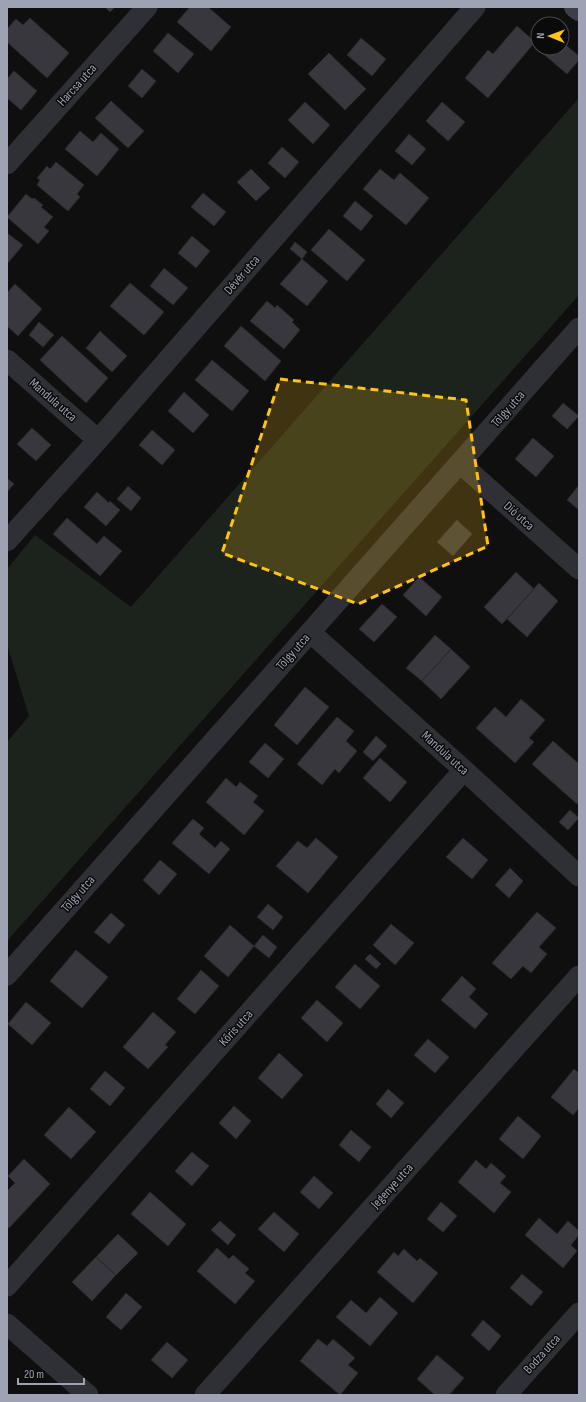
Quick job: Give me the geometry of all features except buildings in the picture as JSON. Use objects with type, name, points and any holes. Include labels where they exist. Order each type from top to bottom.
[{"type":"street","name":"Harcsa utca","points":[[7,164],[147,7]]},
{"type":"street","name":"Dévér utca","points":[[7,541],[98,440],[475,7]]},
{"type":"street","points":[[575,7],[579,10]]},
{"type":"street","name":"Tölgy utca","points":[[7,975],[579,328]]},
{"type":"street","name":"Mandula utca","points":[[7,360],[98,440]]},
{"type":"street","name":"Dió utca","points":[[460,463],[579,569]]},
{"type":"street","name":"Mandula utca","points":[[310,632],[464,770],[579,876]]},
{"type":"street","name":"Kőris utca","points":[[7,1286],[464,770]]},
{"type":"street","name":"Jegenye utca","points":[[205,1395],[579,976]]},
{"type":"street","name":"Bodza utca","points":[[506,1395],[579,1313]]},
{"type":"street","points":[[7,1324],[88,1395]]},
{"type":"highlighted area","points":[[280,379],[466,400],[488,546],[358,604],[222,553]]},
{"type":"shaded area","points":[[578,99],[579,295],[7,941],[7,742],[29,716],[7,645],[7,569],[35,535],[131,607]]}]
